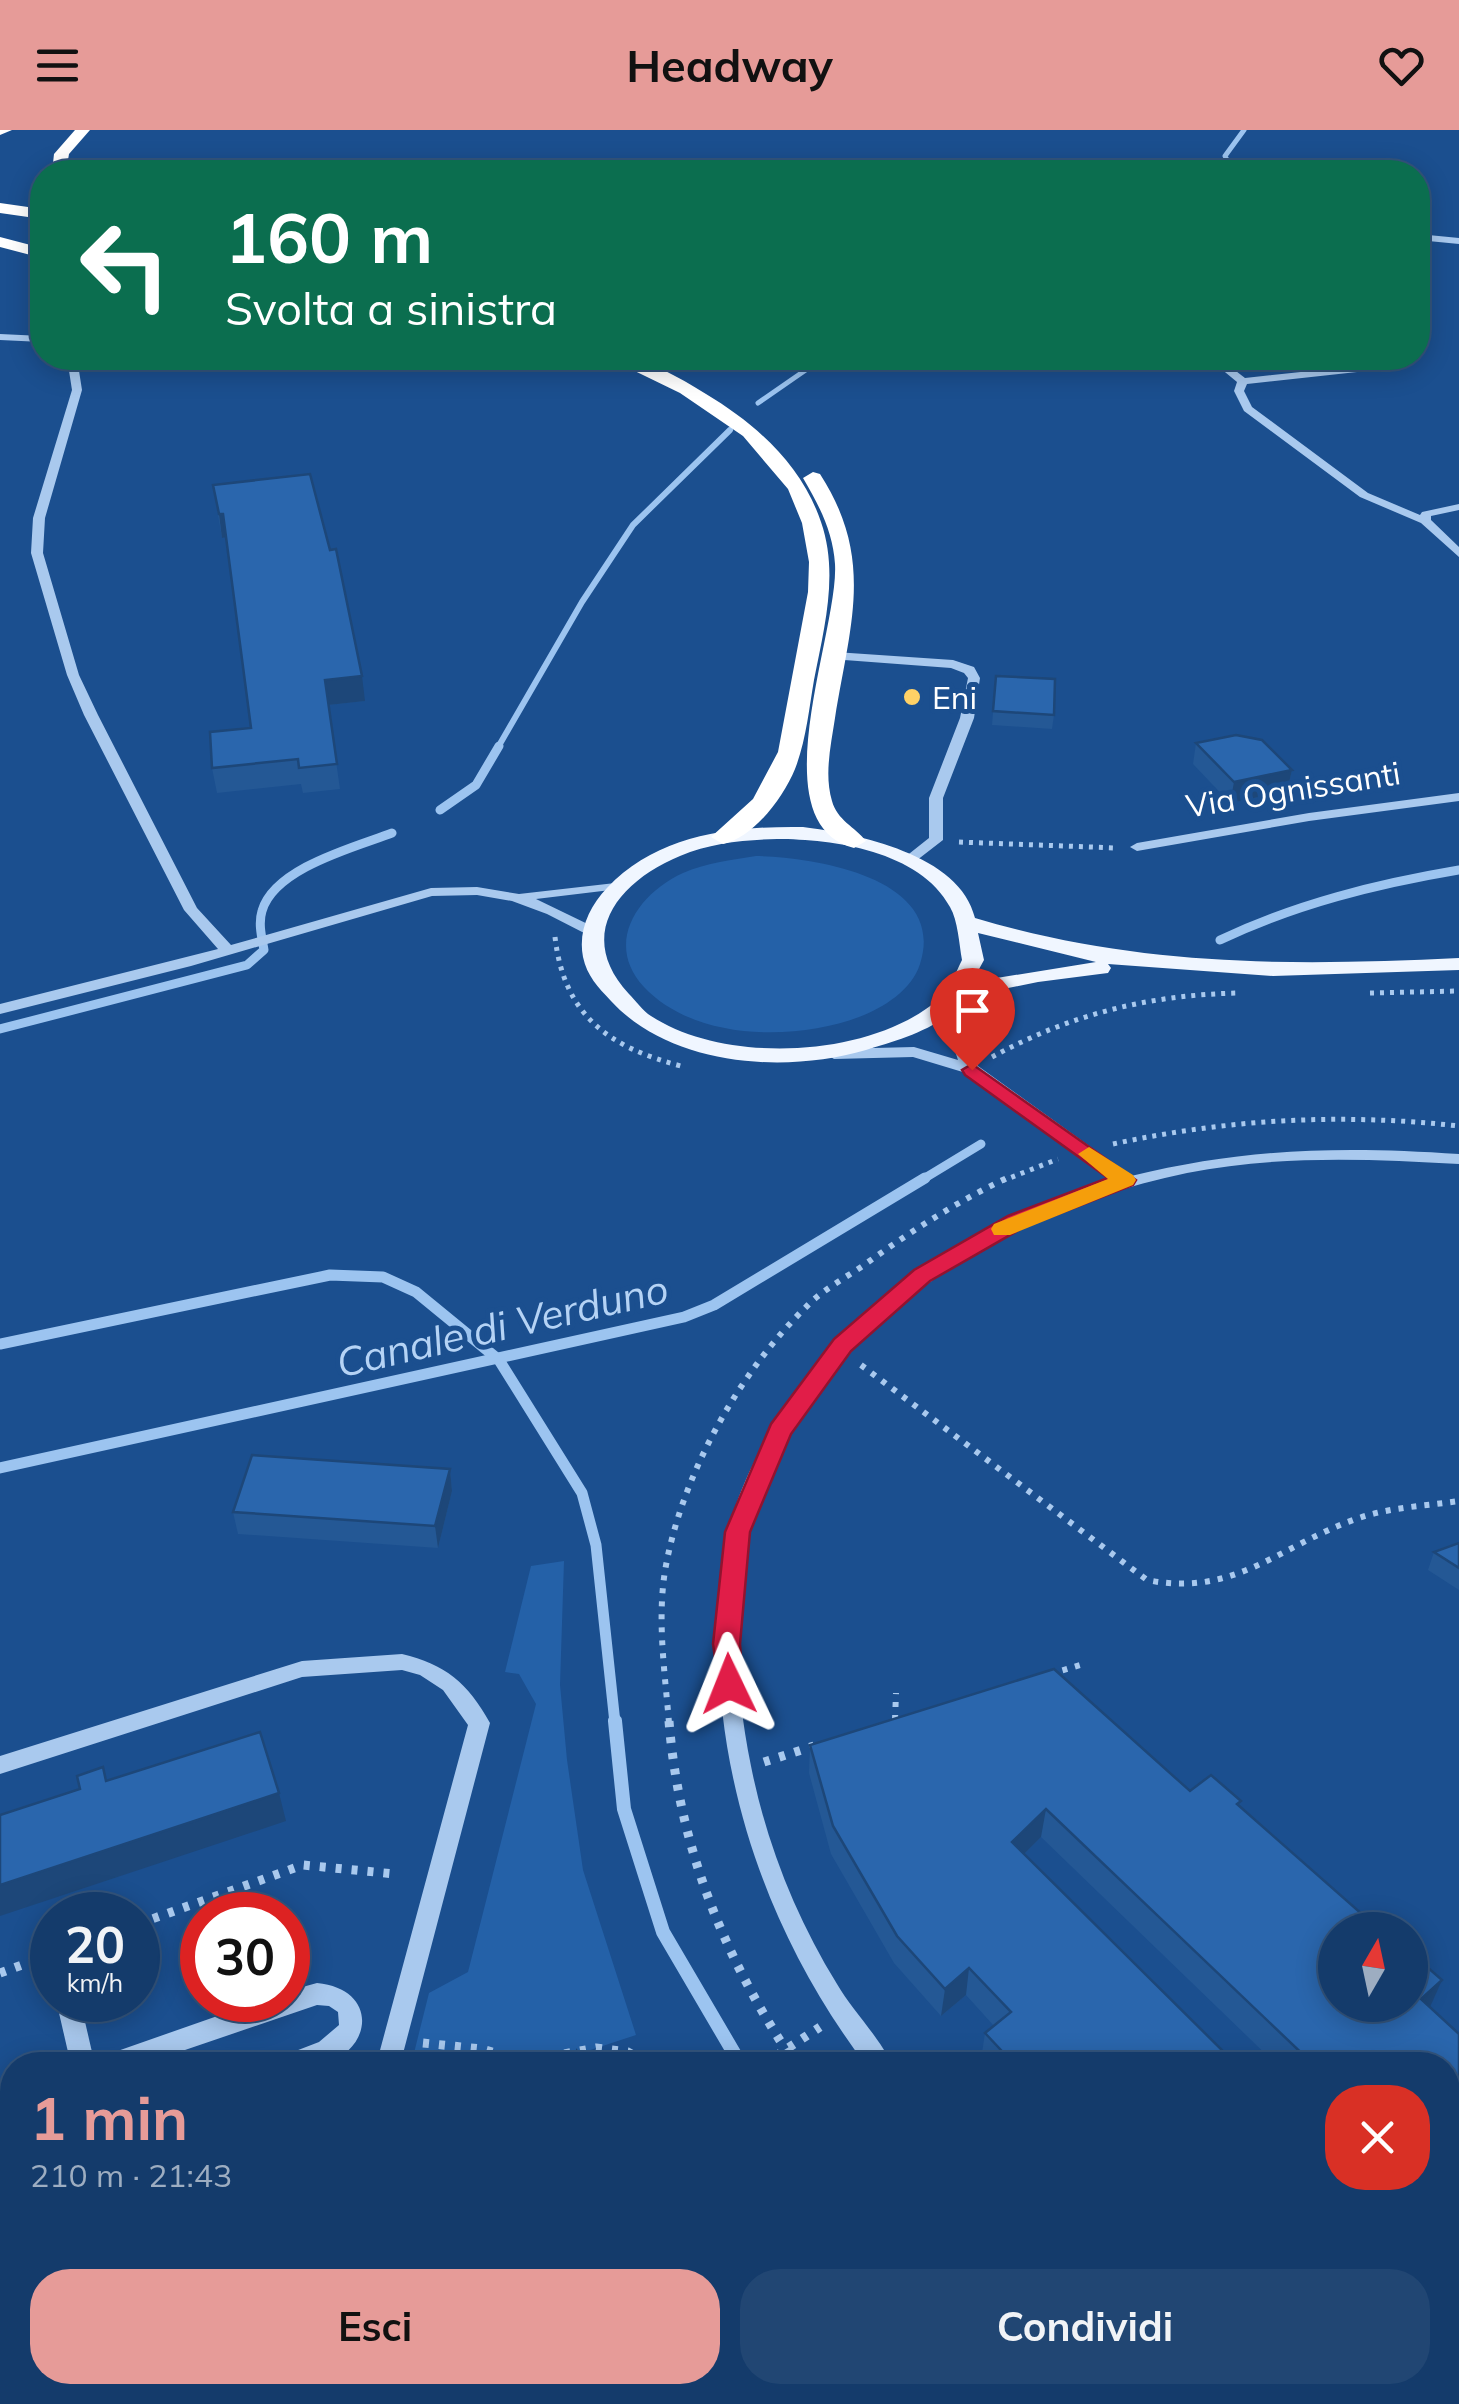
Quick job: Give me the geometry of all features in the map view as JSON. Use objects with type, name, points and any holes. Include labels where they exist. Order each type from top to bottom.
[{"type":"highway","points":[[60,160],[62,150],[83,130]]},
{"type":"highway","points":[[0,208],[30,212]]},
{"type":"highway","points":[[0,224],[30,228]]},
{"type":"highway","points":[[0,242],[30,250]]},
{"type":"highway","points":[[649,370],[668,377],[730,415],[784,466],[812,515],[820,560],[820,593],[789,760],[768,801],[723,837]]},
{"type":"highway","points":[[676,370],[746,410],[805,463],[834,515],[844,561],[844,594],[816,763],[820,803],[834,826],[854,842]]},
{"type":"main road","points":[[776,832],[854,842],[907,861],[946,889],[968,923],[973,946],[969,969],[952,996],[907,1031],[832,1054],[739,1054],[710,1048],[657,1028],[618,1000],[596,967],[592,932],[602,908],[619,885],[664,856],[723,837],[776,832]]},
{"type":"main road","points":[[968,923],[1066,953],[1160,964],[1344,970],[1459,964]]},
{"type":"main road","points":[[952,996],[1072,969],[1160,964]]},
{"type":"street","points":[[1430,239],[1459,242]]},
{"type":"street","points":[[0,337],[30,338]]},
{"type":"street","points":[[74,370],[78,390],[38,518],[37,553],[73,675],[91,716],[191,910],[233,948]]},
{"type":"street","points":[[1228,370],[1242,382],[1348,370]]},
{"type":"street","points":[[1242,382],[1239,391],[1248,409],[1364,496],[1425,521],[1459,553]]},
{"type":"street","points":[[1425,521],[1426,514],[1459,507]]},
{"type":"street","points":[[835,656],[953,664],[969,670],[974,678],[967,718],[936,798],[936,840],[907,861]]},
{"type":"street","name":"Via Ognissanti","points":[[1137,848],[1309,817],[1459,797]]},
{"type":"street","points":[[0,1009],[431,892],[462,890],[524,896],[619,885]]},
{"type":"street","points":[[524,896],[592,932]]},
{"type":"street","points":[[952,996],[962,1054],[1125,1180]]},
{"type":"street","points":[[832,1054],[914,1052],[978,1066]]},
{"type":"street","points":[[870,2052],[842,2013],[806,1948],[765,1854],[738,1770],[727,1644],[738,1532],[780,1430],[840,1349],[922,1275],[1016,1222],[1125,1180],[1171,1168],[1288,1153],[1402,1153],[1459,1160]]},
{"type":"street","points":[[0,1765],[302,1669],[402,1662],[426,1668],[450,1684],[479,1723],[393,2052]]},
{"type":"street","points":[[145,2052],[324,1991],[343,1998],[350,2010],[349,2026],[342,2040],[325,2052]]},
{"type":"street","points":[[73,2022],[81,2052]]},
{"type":"path","points":[[936,840],[1001,846],[1137,848]]},
{"type":"path","points":[[1358,993],[1459,990]]},
{"type":"path","points":[[978,1066],[1054,1026],[1141,998],[1249,994]]},
{"type":"path","points":[[786,2050],[750,1993],[714,1923],[678,1802],[665,1682],[665,1570],[682,1508],[730,1410],[774,1344],[810,1303],[976,1191],[1023,1170],[1084,1151],[1204,1125],[1273,1118],[1332,1116],[1459,1126]]},
{"type":"path","points":[[840,1349],[1147,1580],[1167,1586],[1196,1589],[1229,1580],[1308,1538],[1362,1516],[1459,1500]]},
{"type":"path","points":[[1034,1678],[1087,1663]]},
{"type":"path","points":[[895,1720],[896,1693]]},
{"type":"path","points":[[878,1726],[912,1715]]},
{"type":"path","points":[[738,1770],[826,1742]]},
{"type":"path","points":[[160,1916],[303,1865],[394,1874]]},
{"type":"path","points":[[0,1972],[30,1962]]},
{"type":"path","points":[[783,2052],[842,2013]]},
{"type":"path","points":[[397,2040],[497,2052]]},
{"type":"path","points":[[573,2052],[596,2048],[628,2052]]},
{"type":"shaded area","points":[[756,856],[840,868],[895,892],[914,911],[923,934],[920,964],[910,982],[896,997],[868,1013],[806,1030],[776,1032],[718,1027],[665,1005],[632,971],[627,954],[631,922],[640,907],[666,882],[683,873]]},
{"type":"shaded area","points":[[564,1561],[560,1685],[583,1870],[636,2035],[584,2052],[414,2052],[429,1993],[468,1972],[536,1704],[519,1674],[505,1672],[531,1566]]},
{"type":"building","points":[[310,474],[330,550],[336,549],[362,676],[325,680],[337,764],[299,768],[298,759],[212,768],[210,732],[251,728],[223,514],[219,514],[213,485]]},
{"type":"building","points":[[996,676],[1055,679],[1054,715],[993,711]]},
{"type":"building","points":[[1236,735],[1262,740],[1292,770],[1234,782],[1196,743]]},
{"type":"building","points":[[252,1455],[450,1469],[435,1526],[233,1512]]},
{"type":"building","points":[[1459,1543],[1459,1568],[1434,1552]]},
{"type":"building","points":[[1054,1669],[1190,1791],[1211,1775],[1241,1801],[1237,1804],[1360,1912],[1318,1912],[1318,2022],[1428,2022],[1428,2005],[1459,2034],[1459,2052],[1300,2052],[1046,1809],[1012,1842],[1224,2052],[1003,2052],[985,2033],[1011,2012],[969,1968],[945,1989],[897,1936],[833,1826],[810,1745]]},
{"type":"building","points":[[260,1732],[279,1793],[0,1885],[0,1815],[80,1789],[77,1776],[103,1767],[106,1781]]},
{"type":"building","points":[[1428,1968],[1442,1980],[1428,1993]]},
{"type":"waterway","points":[[1227,160],[1225,156],[1244,130]]},
{"type":"waterway","points":[[758,403],[806,370]]},
{"type":"waterway","points":[[497,749],[582,602],[633,525],[730,430]]},
{"type":"waterway","points":[[440,810],[476,785],[499,746]]},
{"type":"waterway","points":[[0,1029],[247,965],[264,950],[262,911],[282,883],[318,861],[392,833]]},
{"type":"waterway","name":"Canale di Verduno","points":[[1220,940],[1337,897],[1459,870]]},
{"type":"waterway","name":"Canale di Verduno","points":[[920,1181],[981,1144]]},
{"type":"waterway","name":"Canale di Verduno","points":[[497,1358],[684,1317],[714,1305],[925,1178]]},
{"type":"waterway","points":[[0,1344],[330,1275],[383,1277],[416,1292],[497,1358]]},
{"type":"waterway","name":"Canale di Verduno","points":[[0,1468],[497,1358]]},
{"type":"waterway","points":[[497,1358],[582,1493],[596,1545],[615,1723]]},
{"type":"waterway","points":[[615,1721],[624,1809],[663,1932],[733,2052]]},
{"type":"slow traffic","points":[[1002,1229],[1125,1180],[1089,1154]]},
{"type":"place","name":"Eni","points":[[912,697]]},
{"type":"route","points":[[729,1684],[727,1644],[738,1532],[780,1430],[842,1345],[922,1275],[1016,1222],[1125,1180],[972,1070]]}]
